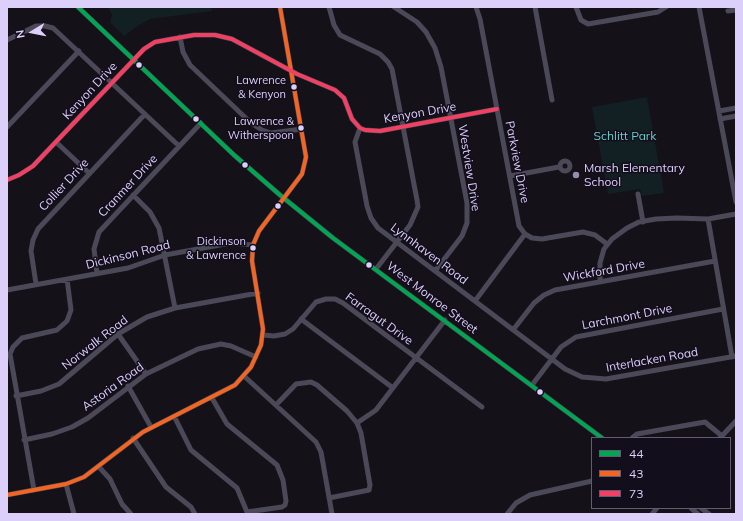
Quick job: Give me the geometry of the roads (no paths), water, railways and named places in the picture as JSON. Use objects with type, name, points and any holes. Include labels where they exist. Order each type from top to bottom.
[{"type":"street","name":"West Monroe Street","points":[[78,7],[200,123],[284,198],[376,269],[601,437]]},
{"type":"street","points":[[7,495],[66,484],[84,477],[100,467],[133,438],[151,427],[212,398],[235,385],[244,376],[256,357],[263,335],[263,318],[252,261],[253,246],[260,231],[304,169],[306,157],[280,7]]},
{"type":"street","points":[[329,7],[334,25],[340,35],[348,41],[375,52],[388,62],[393,74],[418,207],[410,225],[376,269]]},
{"type":"street","name":"Westview Drive","points":[[394,7],[417,22],[432,42],[441,67],[467,203],[468,215],[462,236],[434,271]]},
{"type":"street","name":"Parkview Drive","points":[[476,7],[480,19],[518,220],[525,234]]},
{"type":"street","points":[[535,7],[552,100]]},
{"type":"street","points":[[576,7],[578,16],[585,24],[658,12],[666,7]]},
{"type":"street","points":[[699,7],[736,202]]},
{"type":"street","points":[[728,11],[736,10]]},
{"type":"street","points":[[7,40],[30,28],[44,26],[57,31],[179,146]]},
{"type":"street","name":"Kenyon Drive","points":[[7,180],[19,175],[33,166],[144,49],[155,42],[200,34],[226,37],[244,44],[292,71],[340,94],[346,102],[352,119],[360,128],[376,131],[497,109]]},
{"type":"street","points":[[180,37],[183,52],[190,65],[251,123],[262,130],[271,133],[302,129]]},
{"type":"street","points":[[7,127],[79,51]]},
{"type":"street","points":[[719,111],[736,108]]},
{"type":"street","name":"Collier Drive","points":[[36,284],[31,251],[36,232],[145,114]]},
{"type":"street","points":[[720,119],[736,116]]},
{"type":"street","name":"Cranmer Drive","points":[[97,273],[94,249],[96,237],[200,123]]},
{"type":"street","name":"Lynnhaven Road","points":[[360,128],[355,142],[369,212],[378,228],[552,359]]},
{"type":"street","points":[[56,142],[89,174]]},
{"type":"street","points":[[510,176],[559,167]]},
{"type":"street","points":[[638,194],[643,222]]},
{"type":"street","points":[[134,195],[155,221],[161,235],[174,308]]},
{"type":"street","points":[[600,282],[600,263],[607,244],[620,232],[643,222],[666,218],[708,219],[736,214]]},
{"type":"street","points":[[708,219],[723,309],[734,356]]},
{"type":"street","points":[[475,301],[525,234],[532,238],[542,239],[583,232],[595,236],[607,244]]},
{"type":"street","name":"Dickinson Road","points":[[7,290],[128,268],[165,255],[231,243],[253,246]]},
{"type":"street","name":"Wickford Drive","points":[[513,330],[529,307],[544,295],[555,290],[715,261]]},
{"type":"street","points":[[34,490],[10,359],[13,347],[18,340],[57,330],[65,325],[72,310],[67,279]]},
{"type":"street","name":"Norwalk Road","points":[[16,396],[41,391],[58,384],[118,334],[147,317],[174,308],[258,293]]},
{"type":"street","name":"Farragut Drive","points":[[263,335],[278,336],[294,329],[303,321],[316,302],[328,299],[340,301],[482,407]]},
{"type":"street","name":"Larchmont Drive","points":[[532,386],[564,344],[582,335],[723,309]]},
{"type":"street","points":[[357,423],[376,410],[445,320]]},
{"type":"street","points":[[303,321],[393,388]]},
{"type":"street","points":[[118,334],[146,374]]},
{"type":"street","name":"Astoria Road","points":[[24,440],[52,434],[72,427],[88,418],[128,386],[171,360],[214,345],[231,346],[256,357]]},
{"type":"street","name":"Interlacken Road","points":[[552,359],[575,374],[600,379],[734,356]]},
{"type":"street","points":[[244,376],[312,438],[319,448],[332,514]]},
{"type":"street","points":[[276,405],[296,384],[311,382],[321,388],[357,423],[368,470],[371,491],[329,498]]},
{"type":"street","points":[[128,386],[151,427]]},
{"type":"street","points":[[174,416],[191,450],[237,488],[246,513],[287,506],[282,480],[276,466],[227,424],[212,398]]},
{"type":"street","points":[[633,437],[637,434],[705,422],[721,437],[736,421]]},
{"type":"street","points":[[133,438],[166,486],[191,507],[195,514]]},
{"type":"street","points":[[100,467],[110,480],[122,504],[131,514]]},
{"type":"street","points":[[507,514],[516,503],[530,495],[591,481]]},
{"type":"street","points":[[66,484],[74,514]]},
{"type":"place","name":"Lawrence & Kenyon","points":[[294,87]]},
{"type":"place","name":"Lawrence & Witherspoon","points":[[301,128]]},
{"type":"place","name":"Marsh Elementary School","points":[[576,175]]},
{"type":"place","name":"Dickinson & Lawrence","points":[[253,248]]},
{"type":"park label","name":"Schlitt Park","points":[[625,136]]}]
